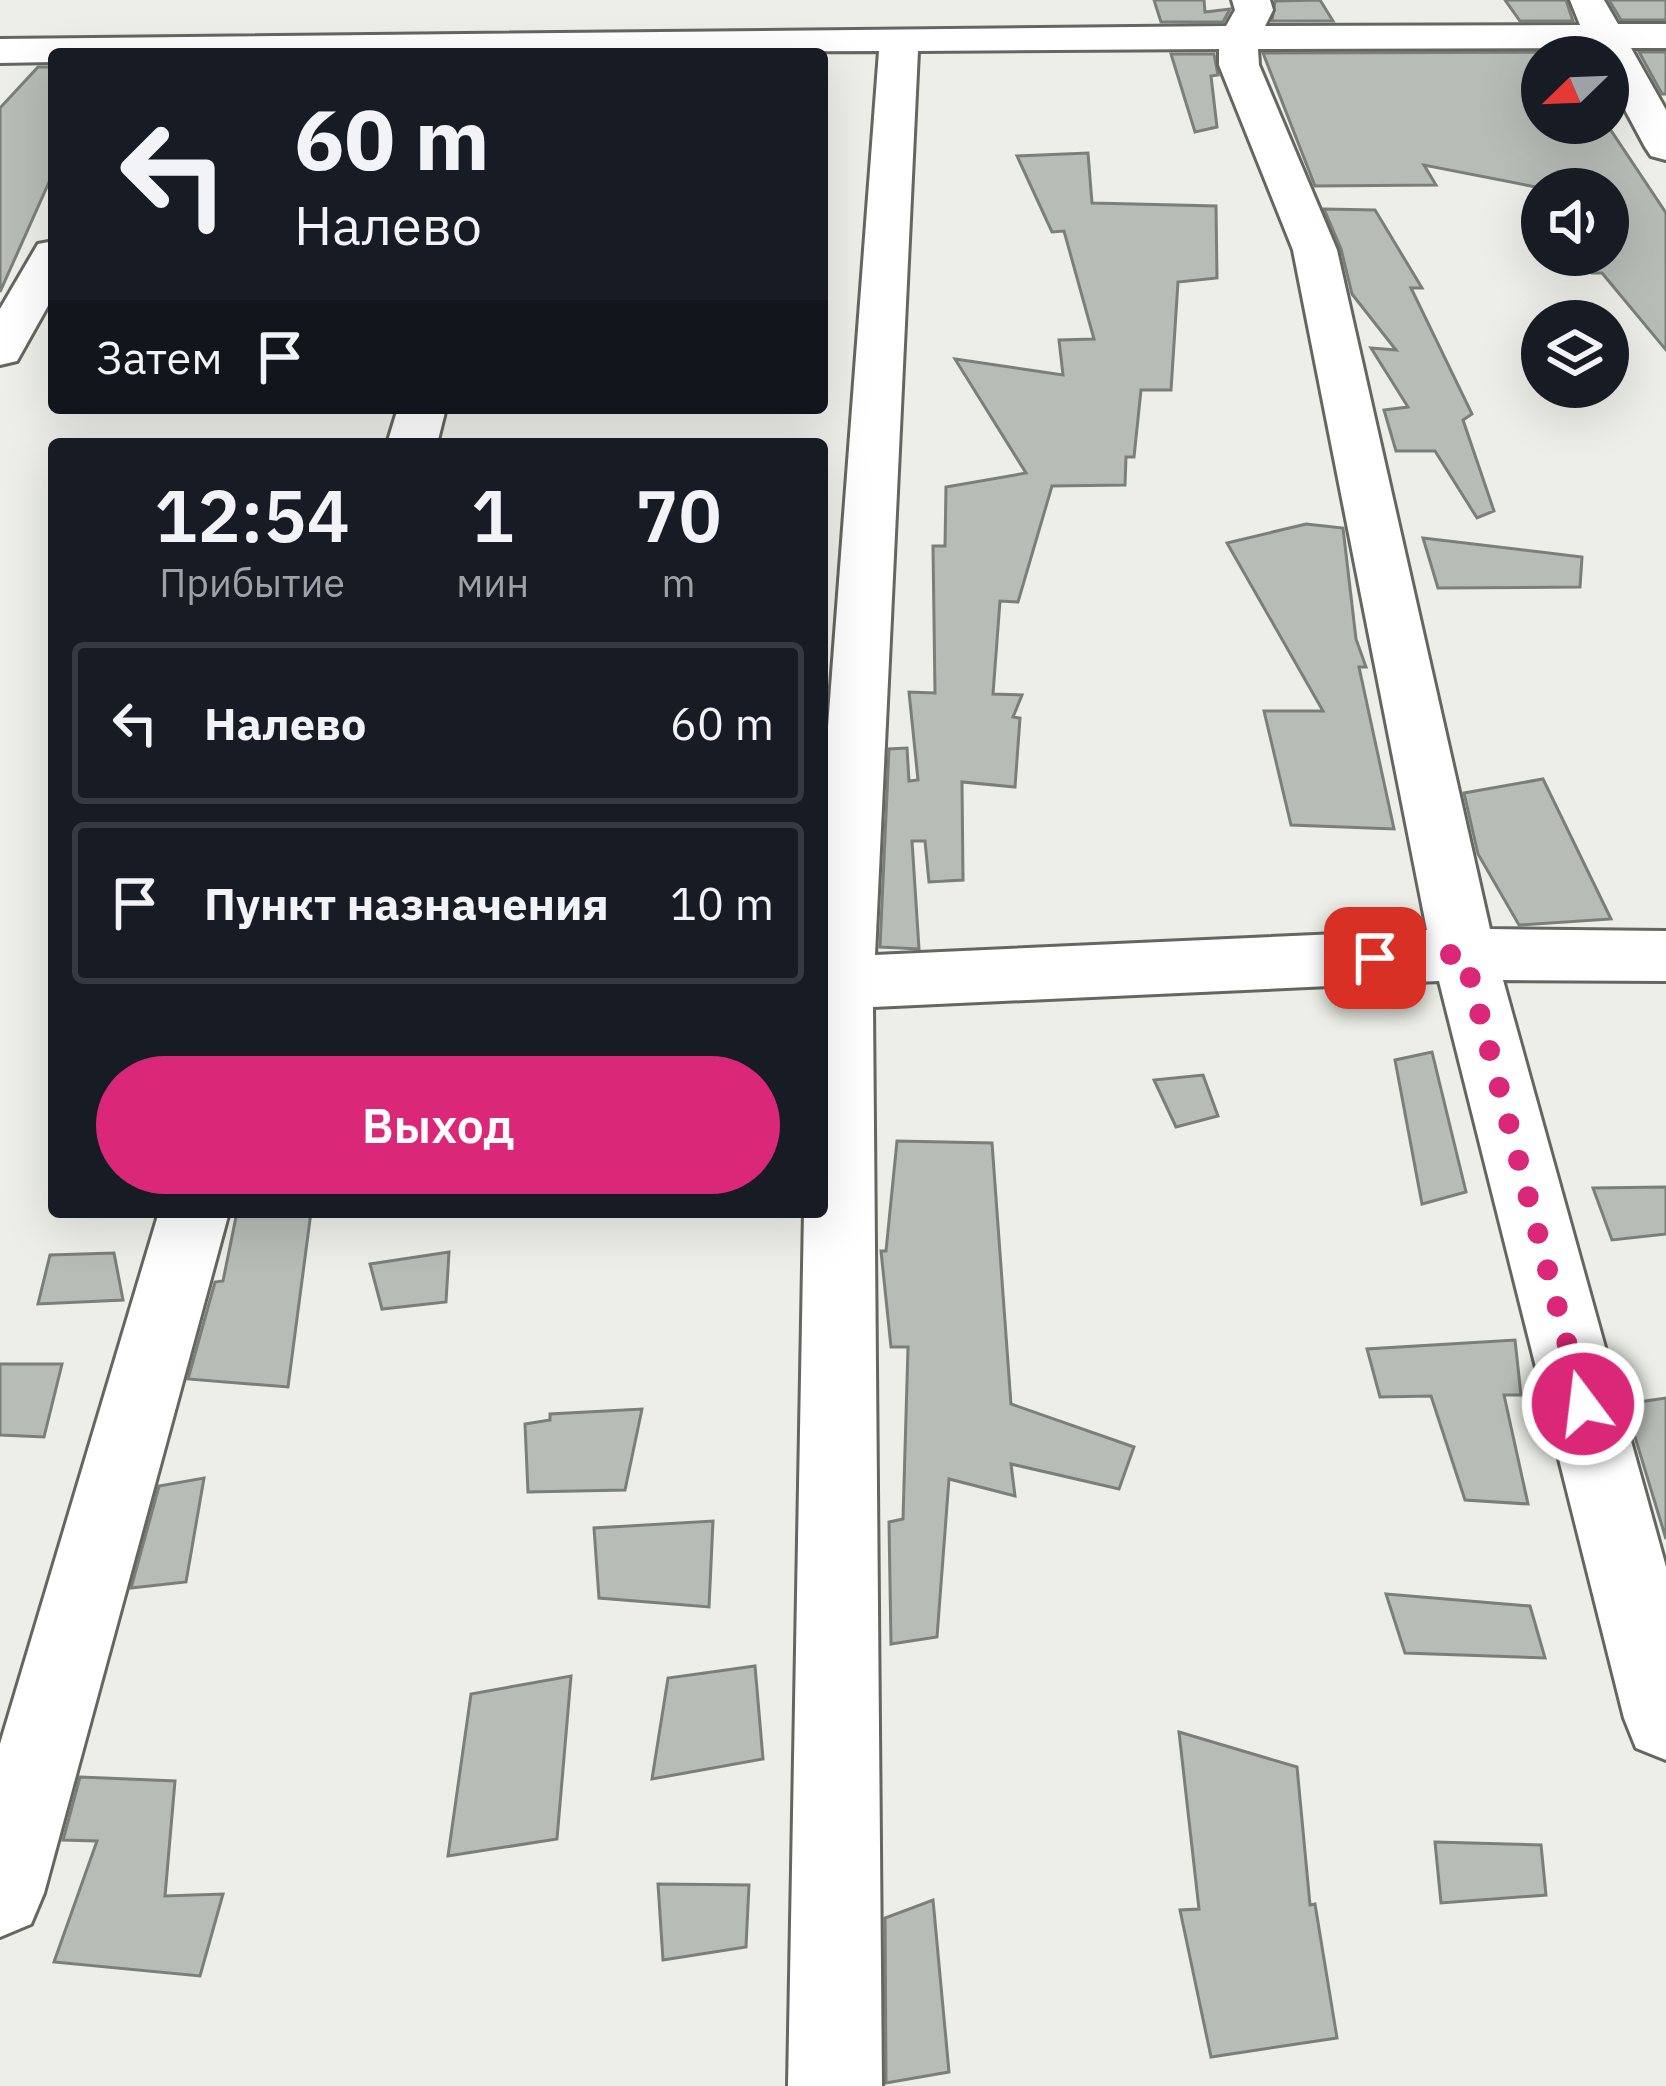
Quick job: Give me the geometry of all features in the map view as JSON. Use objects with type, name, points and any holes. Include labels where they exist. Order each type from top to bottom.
[{"type":"street","points":[[802,41],[806,0]]},
{"type":"street","points":[[1585,0],[1605,36]]},
{"type":"street","points":[[601,48],[899,39],[1245,20],[1585,36]]},
{"type":"street","points":[[1245,20],[1239,65],[1315,250],[1464,954],[1666,1718]]},
{"type":"street","points":[[51,48],[418,31],[530,48]]},
{"type":"street","points":[[1629,37],[1666,36]]},
{"type":"street","points":[[835,2086],[841,982],[899,39]]},
{"type":"street","points":[[0,51],[48,48]]},
{"type":"street","points":[[1629,79],[1666,147]]},
{"type":"street","points":[[0,351],[48,265]]},
{"type":"street","points":[[841,982],[1464,954],[1666,956]]},
{"type":"street","points":[[0,1892],[192,1218]]},
{"type":"building","points":[[1154,0],[1204,0],[1205,12],[1230,9],[1223,22],[1161,22]]},
{"type":"building","points":[[1320,0],[1333,21],[1272,21],[1275,1]]},
{"type":"building","points":[[1505,0],[1566,0],[1573,21],[1520,21]]},
{"type":"building","points":[[1609,0],[1666,0],[1666,20],[1621,20]]},
{"type":"building","points":[[1521,52],[1521,144],[1620,144],[1666,213],[1666,350],[1604,276],[1629,276],[1629,168],[1521,168],[1521,184],[1424,165],[1436,185],[1315,186],[1263,53]]},
{"type":"building","points":[[1639,52],[1666,52],[1666,94],[1662,94]]},
{"type":"building","points":[[1171,54],[1214,54],[1218,75],[1211,76],[1217,127],[1195,132]]},
{"type":"building","points":[[38,67],[48,67],[48,184],[0,292],[0,108]]},
{"type":"building","points":[[1088,153],[1092,203],[1216,206],[1217,278],[1178,282],[1171,390],[1141,390],[1134,457],[1126,457],[1125,485],[1052,486],[1018,602],[1000,601],[993,694],[1022,695],[1013,717],[1020,718],[1015,787],[962,782],[963,880],[929,882],[925,841],[912,841],[919,949],[880,947],[889,749],[907,748],[909,781],[918,780],[909,692],[935,693],[933,546],[945,546],[946,487],[1026,473],[955,359],[1063,375],[1059,340],[1094,339],[1064,231],[1052,232],[1017,156]]},
{"type":"building","points":[[1324,209],[1375,210],[1422,288],[1411,288],[1472,414],[1463,420],[1494,511],[1477,518],[1435,451],[1396,451],[1384,410],[1408,407],[1371,348],[1396,350],[1352,294],[1341,249]]},
{"type":"building","points":[[1306,524],[1343,528],[1356,639],[1366,667],[1359,667],[1394,829],[1291,825],[1264,711],[1323,711],[1227,543]]},
{"type":"building","points":[[1423,538],[1582,557],[1580,587],[1438,588]]},
{"type":"building","points":[[1543,779],[1611,919],[1519,925],[1478,854],[1464,793]]},
{"type":"building","points":[[1432,1052],[1466,1192],[1422,1204],[1395,1060]]},
{"type":"building","points":[[1203,1075],[1218,1116],[1176,1127],[1154,1080]]},
{"type":"building","points":[[897,1141],[992,1143],[1011,1404],[1134,1447],[1119,1489],[1011,1464],[1015,1496],[949,1479],[937,1637],[891,1644],[889,1522],[903,1519],[908,1347],[891,1347],[881,1251],[886,1251]]},
{"type":"building","points":[[1666,1187],[1666,1234],[1612,1240],[1593,1188]]},
{"type":"building","points":[[236,1218],[310,1218],[288,1387],[188,1379],[215,1282],[223,1281]]},
{"type":"building","points":[[449,1252],[446,1302],[382,1309],[370,1264]]},
{"type":"building","points":[[114,1253],[123,1300],[38,1304],[50,1255]]},
{"type":"building","points":[[1515,1340],[1521,1395],[1504,1395],[1528,1504],[1465,1500],[1431,1396],[1380,1397],[1367,1349]]},
{"type":"building","points":[[0,1364],[62,1364],[44,1437],[0,1435]]},
{"type":"building","points":[[1666,1398],[1666,1539],[1625,1404]]},
{"type":"building","points":[[642,1409],[625,1490],[528,1492],[525,1424],[550,1420],[550,1414]]},
{"type":"building","points":[[204,1478],[186,1582],[131,1588],[159,1486]]},
{"type":"building","points":[[713,1521],[709,1607],[599,1598],[594,1528]]},
{"type":"building","points":[[1386,1594],[1530,1606],[1545,1658],[1405,1653]]},
{"type":"building","points":[[755,1666],[763,1759],[652,1779],[668,1678]]},
{"type":"building","points":[[571,1676],[557,1839],[448,1856],[471,1694]]},
{"type":"building","points":[[1179,1732],[1297,1767],[1310,1905],[1315,1904],[1337,2038],[1211,2057],[1180,1910],[1199,1909]]},
{"type":"building","points":[[80,1777],[175,1781],[165,1896],[223,1894],[200,1976],[54,1962],[97,1841],[63,1840]]},
{"type":"building","points":[[1435,1842],[1541,1845],[1546,1895],[1441,1903]]},
{"type":"building","points":[[658,1884],[749,1885],[746,1947],[663,1960]]},
{"type":"building","points":[[933,1900],[949,2072],[886,2083],[885,1918]]},
{"type":"route","points":[[1375,958],[1464,954],[1583,1404]]}]
